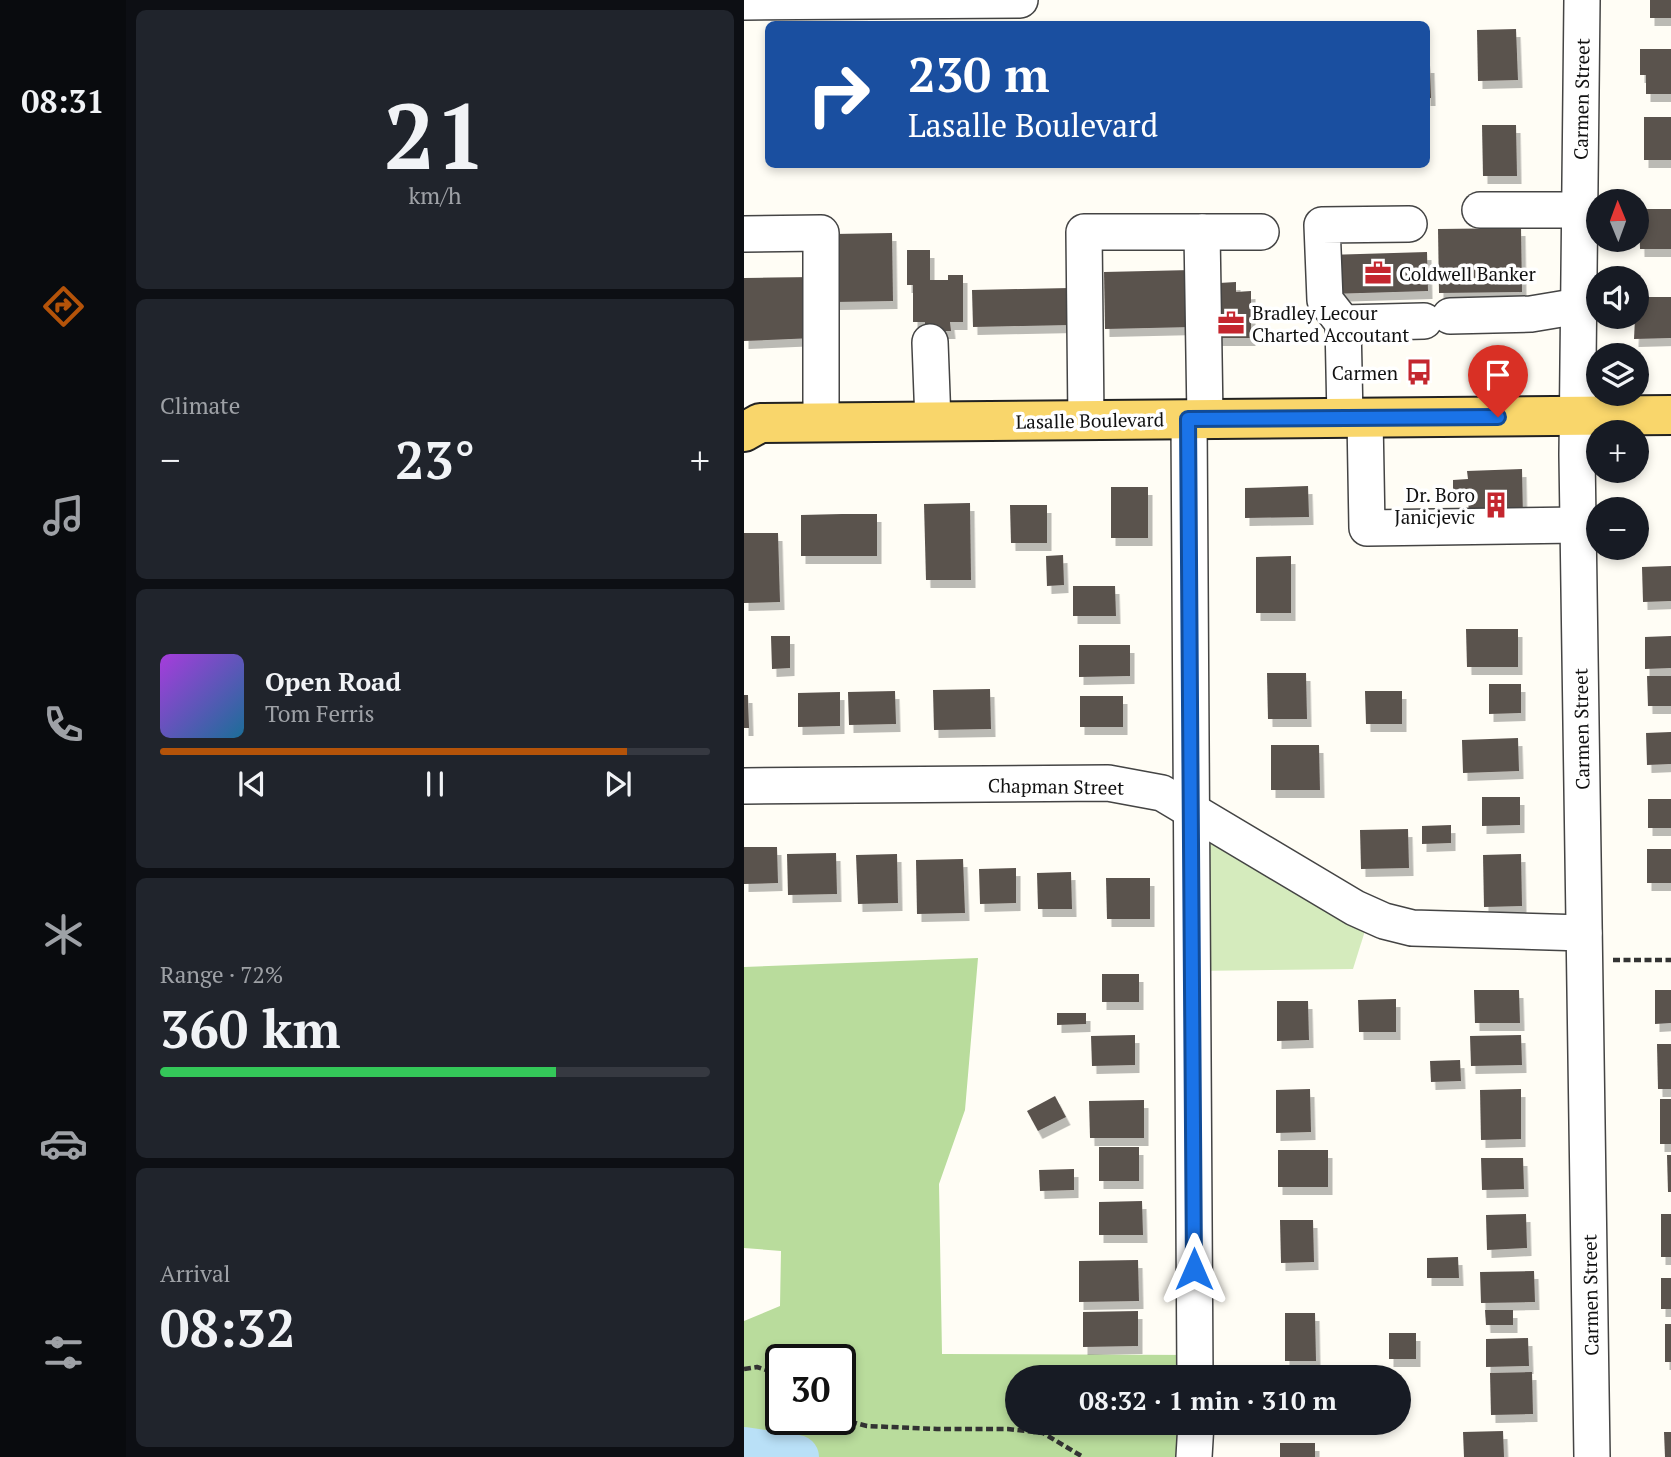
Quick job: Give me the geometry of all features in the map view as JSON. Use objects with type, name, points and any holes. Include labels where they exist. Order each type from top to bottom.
[{"type":"main road","name":"Lasalle Boulevard","points":[[749,423],[1671,415]]},
{"type":"street","points":[[744,2],[1020,0]]},
{"type":"street","name":"Carmen Street","points":[[1582,0],[1577,417],[1592,1457]]},
{"type":"street","points":[[1480,210],[1580,210]]},
{"type":"street","points":[[1409,225],[1322,225],[1325,300],[1343,323],[1367,528],[1578,525]]},
{"type":"street","points":[[1086,421],[1084,232],[1261,232]]},
{"type":"street","points":[[1196,1365],[1191,809],[1202,232]]},
{"type":"street","points":[[744,234],[821,233],[821,423]]},
{"type":"street","points":[[1343,323],[1531,314],[1579,306]]},
{"type":"street","points":[[930,342],[933,422]]},
{"type":"street","name":"Chapman Street","points":[[744,786],[1108,783],[1162,793],[1355,908],[1384,921],[1412,928],[1584,946]]},
{"type":"street","points":[[1194,1457],[1195,1435]]},
{"type":"path","points":[[1584,946],[1671,960]]},
{"type":"path","points":[[744,1369],[757,1367],[765,1370]]},
{"type":"path","points":[[856,1423],[937,1429],[1008,1429],[1043,1433],[1084,1457]]},
{"type":"green space","points":[[1193,814],[1369,918],[1353,969],[1194,971]]},
{"type":"green space","points":[[978,958],[965,1110],[939,1184],[942,1354],[1193,1355],[1193,1365],[1005,1365],[1005,1435],[1193,1435],[1192,1457],[744,1457],[744,1321],[780,1306],[781,1251],[744,1248],[744,967]]},
{"type":"building","points":[[1650,0],[1672,0],[1672,18],[1650,18]]},
{"type":"building","points":[[1516,29],[1518,80],[1478,81],[1477,30]]},
{"type":"building","points":[[1640,49],[1672,49],[1672,94],[1646,94],[1646,75],[1640,75]]},
{"type":"building","points":[[1644,117],[1672,117],[1672,160],[1644,160]]},
{"type":"building","points":[[1482,125],[1516,125],[1517,176],[1483,176]]},
{"type":"building","points":[[1649,209],[1672,209],[1672,249],[1649,249]]},
{"type":"building","points":[[1521,228],[1522,292],[1439,293],[1438,229]]},
{"type":"building","points":[[892,233],[893,301],[835,302],[834,234]]},
{"type":"building","points":[[907,250],[930,250],[930,280],[948,280],[948,275],[963,275],[963,322],[950,322],[951,331],[925,331],[925,322],[913,322],[913,285],[907,285]]},
{"type":"building","name":"Coldwell Banker","points":[[1427,252],[1428,291],[1329,294],[1327,255]]},
{"type":"building","points":[[1192,270],[1193,327],[1105,329],[1104,272]]},
{"type":"building","points":[[814,277],[814,338],[744,341],[744,278]]},
{"type":"building","points":[[1236,282],[1236,292],[1251,291],[1251,338],[1207,338],[1219,283]]},
{"type":"building","points":[[1070,288],[1071,325],[973,327],[972,290]]},
{"type":"building","points":[[1649,297],[1672,297],[1672,338],[1634,339],[1634,329],[1649,329]]},
{"type":"building","name":"Dr. Boro Janicjevic","points":[[1522,469],[1523,518],[1469,519],[1468,493],[1453,493],[1453,480],[1468,479],[1467,471]]},
{"type":"building","points":[[1308,486],[1309,517],[1245,518],[1245,488]]},
{"type":"building","points":[[1111,487],[1148,487],[1148,538],[1111,538]]},
{"type":"building","points":[[970,503],[971,580],[926,580],[924,504]]},
{"type":"building","points":[[1010,505],[1047,505],[1047,543],[1011,543]]},
{"type":"building","points":[[877,514],[877,556],[801,556],[801,515]]},
{"type":"building","points":[[744,533],[778,533],[780,602],[744,603]]},
{"type":"building","points":[[1063,555],[1064,585],[1047,586],[1046,556]]},
{"type":"building","points":[[1291,556],[1291,613],[1256,613],[1256,557]]},
{"type":"building","points":[[1672,566],[1672,601],[1643,602],[1642,567]]},
{"type":"building","points":[[1073,586],[1115,586],[1116,616],[1073,616]]},
{"type":"building","points":[[1466,629],[1518,629],[1518,667],[1467,667]]},
{"type":"building","points":[[771,636],[790,636],[790,668],[772,669]]},
{"type":"building","points":[[1672,636],[1672,668],[1645,669],[1645,637]]},
{"type":"building","points":[[1079,645],[1130,645],[1130,676],[1079,677]]},
{"type":"building","points":[[1267,673],[1306,673],[1307,719],[1268,719]]},
{"type":"building","points":[[1647,676],[1672,676],[1672,706],[1648,706]]},
{"type":"building","points":[[1489,684],[1521,684],[1521,713],[1489,714]]},
{"type":"building","points":[[990,689],[991,729],[934,730],[933,690]]},
{"type":"building","points":[[895,691],[896,724],[849,725],[848,692]]},
{"type":"building","points":[[1365,691],[1402,691],[1402,724],[1366,724]]},
{"type":"building","points":[[840,692],[840,726],[798,727],[798,693]]},
{"type":"building","points":[[744,695],[748,695],[749,728],[744,728]]},
{"type":"building","points":[[1080,696],[1123,696],[1123,727],[1080,727]]},
{"type":"building","points":[[1672,732],[1672,764],[1647,765],[1646,733]]},
{"type":"building","points":[[1518,738],[1519,771],[1463,773],[1462,740]]},
{"type":"building","points":[[1271,745],[1319,745],[1320,790],[1271,790]]},
{"type":"building","points":[[1482,797],[1520,797],[1520,825],[1482,826]]},
{"type":"building","points":[[1648,799],[1672,799],[1672,828],[1648,828]]},
{"type":"building","points":[[1451,825],[1451,843],[1422,844],[1422,826]]},
{"type":"building","points":[[1408,829],[1409,868],[1361,869],[1360,830]]},
{"type":"building","points":[[744,847],[777,847],[778,883],[744,884]]},
{"type":"building","points":[[1647,849],[1672,849],[1672,883],[1647,883]]},
{"type":"building","points":[[836,853],[837,894],[788,895],[787,854]]},
{"type":"building","points":[[897,854],[898,903],[858,904],[856,855]]},
{"type":"building","points":[[1521,854],[1522,906],[1484,907],[1483,855]]},
{"type":"building","points":[[963,859],[965,913],[917,914],[916,860]]},
{"type":"building","points":[[1016,868],[1016,903],[980,904],[979,869]]},
{"type":"building","points":[[1071,872],[1072,909],[1038,909],[1037,873]]},
{"type":"building","points":[[1106,878],[1150,878],[1150,919],[1107,919]]},
{"type":"building","points":[[1102,974],[1139,974],[1139,1002],[1102,1002]]},
{"type":"building","points":[[1474,990],[1519,990],[1520,1023],[1475,1023]]},
{"type":"building","points":[[1655,990],[1672,990],[1672,1023],[1655,1024]]},
{"type":"building","points":[[1396,999],[1396,1032],[1359,1032],[1358,1000]]},
{"type":"building","points":[[1277,1001],[1308,1001],[1309,1040],[1277,1041]]},
{"type":"building","points":[[1057,1013],[1086,1013],[1086,1024],[1057,1025]]},
{"type":"building","points":[[1135,1035],[1135,1065],[1092,1066],[1091,1036]]},
{"type":"building","points":[[1521,1035],[1522,1065],[1471,1066],[1470,1036]]},
{"type":"building","points":[[1657,1044],[1672,1044],[1672,1089],[1658,1089]]},
{"type":"building","points":[[1460,1060],[1461,1081],[1431,1082],[1430,1061]]},
{"type":"building","points":[[1310,1089],[1311,1132],[1276,1133],[1276,1090]]},
{"type":"building","points":[[1521,1089],[1521,1139],[1481,1140],[1480,1090]]},
{"type":"building","points":[[1055,1096],[1066,1117],[1038,1131],[1027,1111]]},
{"type":"building","points":[[1660,1099],[1672,1099],[1672,1144],[1660,1144]]},
{"type":"building","points":[[1144,1100],[1144,1138],[1090,1138],[1089,1101]]},
{"type":"building","points":[[1099,1147],[1139,1147],[1139,1181],[1099,1181]]},
{"type":"building","points":[[1278,1150],[1328,1150],[1328,1187],[1278,1187]]},
{"type":"building","points":[[1667,1155],[1672,1155],[1672,1192],[1668,1192]]},
{"type":"building","points":[[1481,1158],[1523,1158],[1524,1189],[1482,1190]]},
{"type":"building","points":[[1074,1169],[1074,1190],[1040,1191],[1039,1170]]},
{"type":"building","points":[[1142,1201],[1143,1235],[1099,1235],[1099,1202]]},
{"type":"building","points":[[1526,1214],[1527,1248],[1487,1250],[1486,1215]]},
{"type":"building","points":[[1661,1214],[1672,1214],[1672,1257],[1661,1257]]},
{"type":"building","points":[[1280,1220],[1313,1220],[1314,1262],[1281,1263]]},
{"type":"building","points":[[1458,1257],[1459,1278],[1427,1278],[1427,1258]]},
{"type":"building","points":[[1138,1260],[1139,1301],[1079,1302],[1079,1261]]},
{"type":"building","points":[[1534,1271],[1535,1302],[1481,1303],[1480,1272]]},
{"type":"building","points":[[1661,1278],[1672,1278],[1672,1309],[1661,1309]]},
{"type":"building","points":[[1485,1310],[1513,1310],[1513,1325],[1486,1325]]},
{"type":"building","points":[[1138,1311],[1138,1346],[1083,1347],[1083,1312]]},
{"type":"building","points":[[1285,1313],[1315,1313],[1316,1361],[1285,1361]]},
{"type":"building","points":[[1665,1324],[1672,1324],[1672,1362],[1665,1362]]},
{"type":"building","points":[[1389,1333],[1416,1333],[1416,1359],[1389,1359]]},
{"type":"building","points":[[1528,1338],[1529,1366],[1486,1367],[1486,1339]]},
{"type":"building","points":[[1532,1372],[1533,1414],[1491,1415],[1490,1373]]},
{"type":"building","points":[[1503,1431],[1504,1457],[1464,1457],[1463,1432]]},
{"type":"building","points":[[1664,1432],[1672,1432],[1672,1457],[1665,1457]]},
{"type":"building","points":[[1280,1443],[1315,1443],[1315,1457],[1280,1457]]},
{"type":"waterway","points":[[744,1449],[797,1457]]},
{"type":"place","name":"Coldwell Banker","points":[[1378,273]]},
{"type":"place","name":"Bradley Lecour Charted Accoutant","points":[[1231,323]]},
{"type":"place","name":"Carmen","points":[[1419,372]]},
{"type":"place","name":"Dr. Boro Janicjevic","points":[[1496,505]]},
{"type":"route","points":[[1194,1269],[1188,419],[1498,417]]}]
